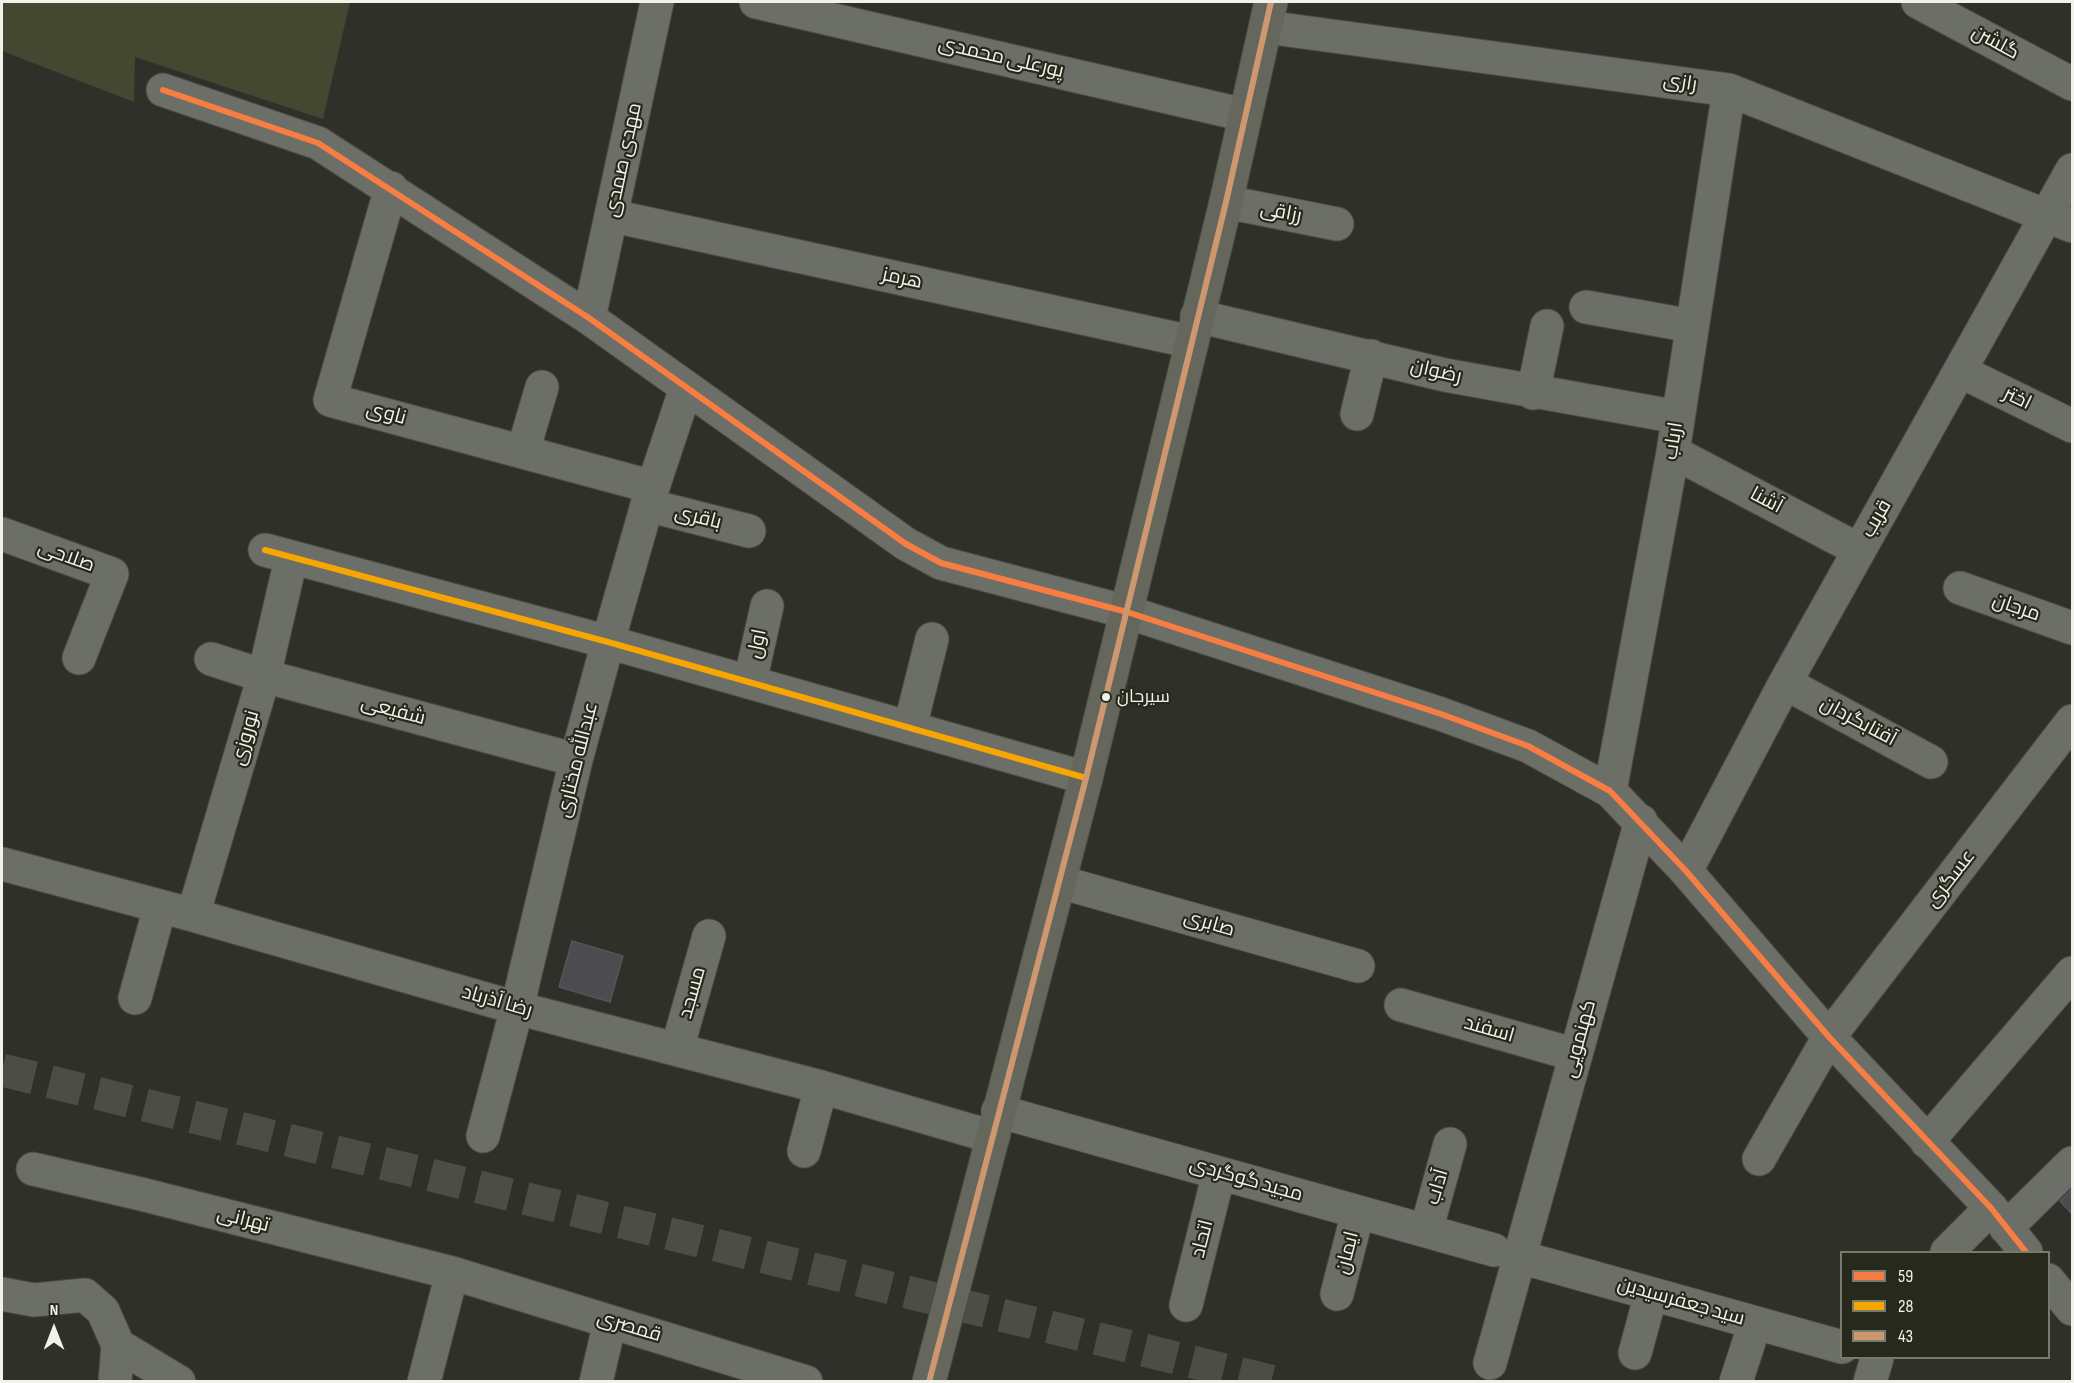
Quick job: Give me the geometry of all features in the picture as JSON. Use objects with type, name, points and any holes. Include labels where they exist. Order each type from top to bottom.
[{"type":"main road","points":[[929,1382],[1086,778],[1226,202],[1268,14]]},
{"type":"street","name":"مهدی صمدی","points":[[589,318],[613,216],[657,2]]},
{"type":"street","name":"پورعلی محمدی","points":[[756,2],[1245,115]]},
{"type":"street","name":"گلشن","points":[[1918,2],[2073,84]]},
{"type":"street","name":"رازی","points":[[1268,14],[1729,90],[2059,221]]},
{"type":"street","points":[[163,90],[318,143],[589,318],[906,544],[922,553],[942,562],[1127,612],[1441,714],[1528,747],[1611,791],[1686,871],[1829,1037],[1998,1218],[2025,1251]]},
{"type":"street","name":"ارباب","points":[[1611,791],[1673,452],[1729,90]]},
{"type":"street","name":"قریب","points":[[1686,871],[1785,683],[1859,550],[1962,372],[2059,221],[2073,170]]},
{"type":"street","name":"ناوی","points":[[391,188],[330,400],[523,451],[650,496]]},
{"type":"street","name":"رزاقی","points":[[1226,202],[1337,224]]},
{"type":"street","name":"هرمز","points":[[613,216],[1194,329]]},
{"type":"street","points":[[1586,307],[1692,326]]},
{"type":"street","points":[[1533,393],[1547,326]]},
{"type":"street","name":"رضوان","points":[[1194,329],[1371,356],[1533,393],[1678,417]]},
{"type":"street","points":[[1357,414],[1371,356]]},
{"type":"street","name":"اختر","points":[[1962,372],[2073,426]]},
{"type":"street","points":[[523,451],[542,387]]},
{"type":"street","name":"عبدالله مختاری","points":[[483,1136],[517,1008],[576,760],[608,642],[650,496],[686,388]]},
{"type":"street","name":"آشنا","points":[[1673,452],[1859,550]]},
{"type":"street","name":"باقری","points":[[650,496],[749,531]]},
{"type":"street","name":"صلاحی","points":[[3,540],[112,574],[79,658]]},
{"type":"street","name":"نوروزی","points":[[193,915],[264,676],[278,555],[608,642]]},
{"type":"street","name":"مرجان","points":[[1960,588],[2073,628]]},
{"type":"street","name":"اول","points":[[750,682],[767,606]]},
{"type":"street","points":[[910,727],[932,639]]},
{"type":"street","points":[[608,642],[1086,778]]},
{"type":"street","name":"شفیعی","points":[[210,659],[264,676],[576,760]]},
{"type":"street","name":"آفتابگردان","points":[[1785,683],[1931,762]]},
{"type":"street","name":"عسگری","points":[[1759,1159],[1829,1037],[2073,721]]},
{"type":"street","name":"کهنمویی","points":[[1490,1363],[1507,1253],[1576,1055],[1641,821]]},
{"type":"street","name":"رضا آذرباد","points":[[2,864],[193,915],[517,1008],[821,1087],[996,1124]]},
{"type":"street","name":"صابری","points":[[1060,882],[1358,966]]},
{"type":"street","points":[[135,998],[160,907]]},
{"type":"street","name":"مسجد","points":[[678,1049],[709,936]]},
{"type":"street","points":[[1927,1142],[2073,973]]},
{"type":"street","name":"اسفند","points":[[1401,1005],[1576,1055]]},
{"type":"street","points":[[804,1151],[821,1087]]},
{"type":"street","name":"مجید گوگردی","points":[[996,1124],[1219,1173],[1507,1253]]},
{"type":"street","name":"آداب","points":[[1426,1231],[1450,1144]]},
{"type":"street","points":[[1948,1251],[2073,1163]]},
{"type":"street","name":"تهرانی","points":[[33,1169],[452,1273]]},
{"type":"street","name":"اتحاد","points":[[1186,1305],[1219,1173]]},
{"type":"street","name":"ایمان","points":[[1337,1294],[1358,1212]]},
{"type":"street","name":"سید جعفرسیدین","points":[[1507,1253],[1840,1346]]},
{"type":"street","points":[[424,1382],[452,1273]]},
{"type":"street","name":"قمصری","points":[[452,1273],[806,1382]]},
{"type":"street","points":[[2050,1281],[2073,1309]]},
{"type":"street","points":[[2,1294],[34,1300],[85,1295],[103,1311],[118,1345],[115,1382]]},
{"type":"street","points":[[1635,1353],[1650,1294]]},
{"type":"street","points":[[596,1382],[610,1322]]},
{"type":"street","points":[[1736,1382],[1755,1323]]},
{"type":"street","points":[[118,1345],[179,1382]]},
{"type":"street","points":[[1870,1382],[1877,1359]]},
{"type":"green space","points":[[2,2],[350,2],[323,119],[135,57],[134,102],[2,51]]},
{"type":"building","points":[[572,941],[623,956],[610,1002],[559,987]]},
{"type":"building","points":[[2072,1189],[2072,1214],[2060,1201]]},
{"type":"tunnel","points":[[2,1070],[1274,1382]]},
{"type":"transit line","name":"43","points":[[929,1382],[1086,778],[1226,202],[1271,2]]},
{"type":"transit line","name":"59","points":[[163,90],[318,143],[589,318],[906,544],[941,563],[1127,612],[1441,714],[1528,746],[1610,791],[1686,871],[1829,1037],[1991,1208],[2025,1251]]},
{"type":"transit line","name":"28","points":[[265,550],[608,642],[1086,778]]},
{"type":"place","name":"سیرجان","points":[[1106,697]]}]
